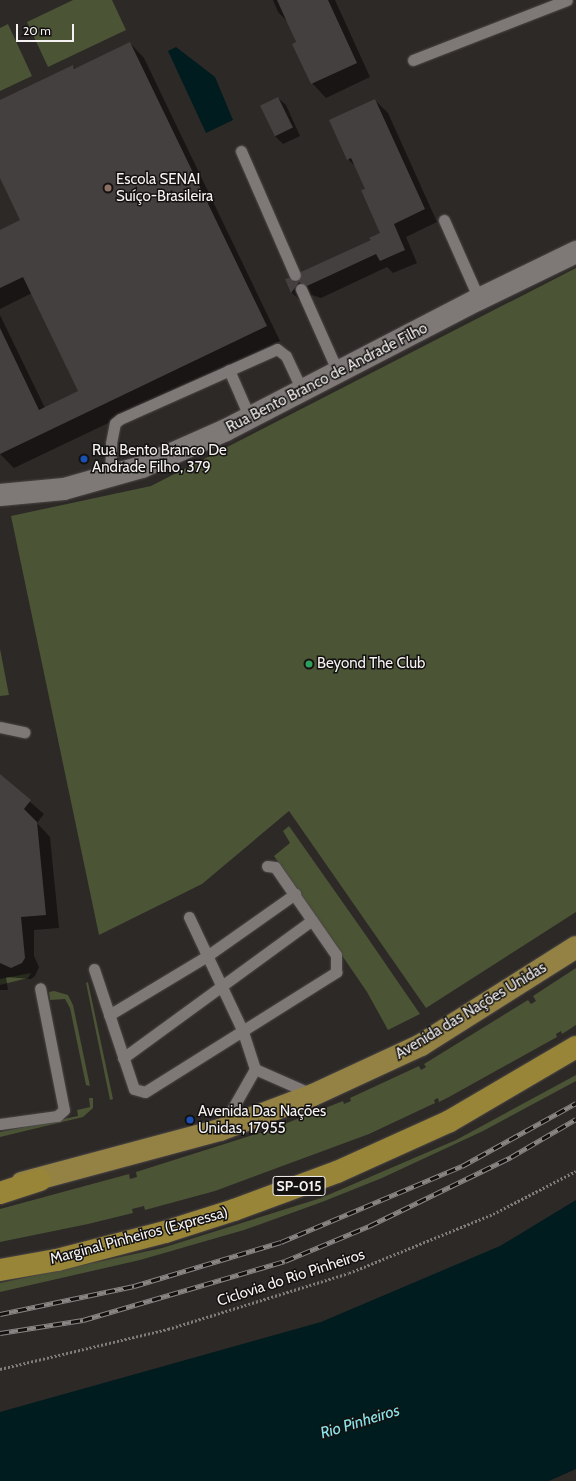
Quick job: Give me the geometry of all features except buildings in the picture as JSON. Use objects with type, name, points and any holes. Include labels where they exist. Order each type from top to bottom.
[{"type":"highway","name":"Avenida das Nações Unidas","points":[[0,1187],[40,1180],[220,1130],[313,1095],[421,1045],[576,947]]},
{"type":"highway","name":"Marginal Pinheiros (Expressa)","points":[[0,1270],[57,1260],[165,1232],[234,1210],[337,1172],[450,1121],[576,1047]]},
{"type":"highway","points":[[0,1193],[40,1180]]},
{"type":"street","name":"Rua Bento Branco de Andrade Filho","points":[[0,495],[64,489],[110,478],[142,467],[250,418],[478,299],[576,252]]},
{"type":"lane","points":[[413,60],[567,0]]},
{"type":"lane","points":[[241,151],[295,275]]},
{"type":"lane","points":[[444,220],[478,299]]},
{"type":"lane","points":[[301,289],[338,372]]},
{"type":"lane","points":[[110,478],[111,443],[115,423],[229,370],[278,349],[286,356],[302,391]]},
{"type":"lane","points":[[229,370],[250,418]]},
{"type":"lane","points":[[0,727],[24,732]]},
{"type":"lane","points":[[94,969],[134,1088],[146,1092],[336,972],[338,959],[295,894],[275,867],[267,866]]},
{"type":"lane","points":[[109,1014],[207,956],[295,894]]},
{"type":"lane","points":[[189,917],[243,1032],[255,1069],[220,1130]]},
{"type":"lane","points":[[123,1058],[312,920]]},
{"type":"lane","points":[[0,1124],[57,1116],[64,1110],[40,988]]},
{"type":"lane","points":[[255,1069],[313,1095]]},
{"type":"path","name":"Ciclovia do Rio Pinheiros","points":[[0,1369],[168,1330],[349,1272],[493,1214],[576,1171]]},
{"type":"green space","points":[[73,0],[112,0],[126,30],[48,67],[27,22]]},
{"type":"green space","points":[[8,24],[32,76],[0,91],[0,28]]},
{"type":"green space","name":"Beyond The Club","points":[[576,268],[576,912],[426,1008],[289,811],[202,884],[99,935],[11,516],[151,486]]},
{"type":"green space","points":[[0,649],[9,695],[0,696]]},
{"type":"green space","points":[[289,826],[420,1014],[388,1030],[367,992],[274,856],[290,843],[283,831]]},
{"type":"green space","points":[[576,968],[576,1025],[562,1034],[561,1031],[556,1034],[557,1037],[439,1102],[438,1098],[434,1100],[435,1103],[369,1134],[215,1191],[145,1210],[144,1206],[132,1209],[133,1213],[88,1224],[0,1242],[0,1209],[129,1174],[130,1179],[137,1177],[136,1172],[269,1130],[343,1101],[344,1104],[351,1101],[350,1098],[419,1066],[421,1070],[426,1067],[424,1064],[528,1000],[531,1004],[536,1001],[533,996]]},
{"type":"green space","points":[[31,973],[28,978],[0,985],[0,979]]},
{"type":"green space","points":[[88,982],[113,1099],[110,1100],[86,983]]},
{"type":"green space","points":[[54,991],[68,995],[73,1005],[90,1086],[86,1085],[70,1008],[65,999],[50,1000],[49,992]]},
{"type":"green space","points":[[576,1075],[576,1081],[483,1131],[382,1178],[322,1202],[244,1230],[140,1260],[0,1292],[0,1283],[162,1248],[321,1198],[456,1140]]},
{"type":"green space","points":[[89,1098],[93,1098],[93,1108],[83,1117],[0,1137],[0,1132],[78,1116],[77,1110],[90,1107]]},
{"type":"water","points":[[176,47],[215,77],[233,120],[206,133],[168,51]]},
{"type":"water","name":"Rio Pinheiros","points":[[576,1200],[576,1469],[549,1481],[0,1481],[0,1412],[321,1322],[500,1246]]},
{"type":"railway","points":[[0,1314],[134,1286],[281,1242],[462,1166],[576,1103]]},
{"type":"railway","points":[[0,1333],[83,1320],[285,1261],[369,1226],[511,1157],[576,1119]]},
{"type":"place","name":"Escola SENAI Suíço-Brasileira","points":[[108,188]]},
{"type":"place","name":"Rua Bento Branco De Andrade Filho, 379","points":[[84,459]]},
{"type":"place","name":"Beyond The Club","points":[[309,664]]},
{"type":"place","name":"Avenida Das Nações Unidas, 17955","points":[[190,1120]]}]
